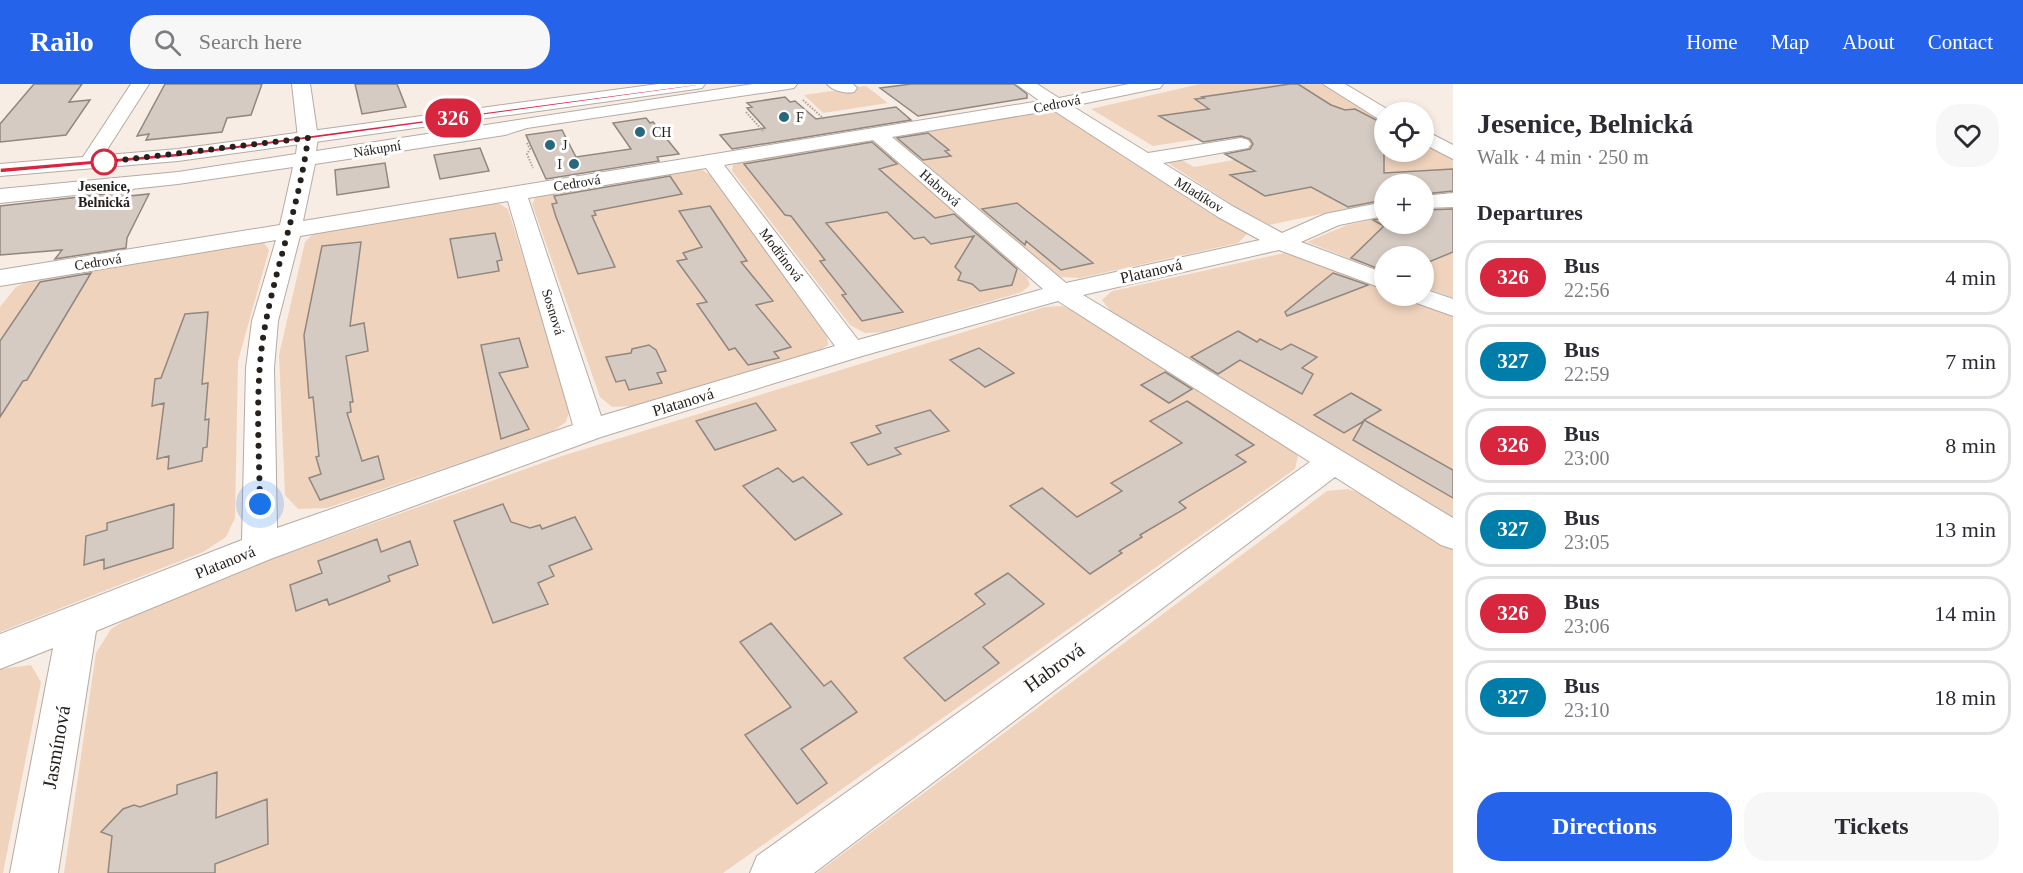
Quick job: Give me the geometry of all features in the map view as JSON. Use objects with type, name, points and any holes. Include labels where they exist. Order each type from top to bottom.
[{"type":"street","points":[[89,163],[140,84]]},
{"type":"street","points":[[261,548],[260,368],[266,321],[290,230],[307,149],[301,84]]},
{"type":"street","name":"Nákupní","points":[[0,196],[178,178],[307,149],[505,129],[525,123],[562,118],[700,90],[788,84]]},
{"type":"street","name":"Mladíkov","points":[[1025,84],[1226,212],[1281,242],[1374,278]]},
{"type":"street","name":"Cedrová","points":[[2,280],[290,230],[1057,104],[1154,84]]},
{"type":"street","points":[[1332,84],[1374,108]]},
{"type":"street","points":[[0,170],[307,149],[700,90]]},
{"type":"street","points":[[680,113],[680,108],[700,90]]},
{"type":"street","points":[[562,118],[585,121],[595,125]]},
{"type":"street","name":"Habrová","points":[[876,133],[1061,292],[1453,535]]},
{"type":"street","points":[[1434,142],[1453,153]]},
{"type":"street","points":[[1144,160],[1241,144]]},
{"type":"street","name":"Modřínová","points":[[711,161],[852,350]]},
{"type":"street","name":"Sosnová","points":[[516,193],[590,430]]},
{"type":"street","points":[[1434,201],[1453,200]]},
{"type":"street","name":"Platanová","points":[[0,652],[261,548],[590,430],[852,350],[1061,292],[1281,242],[1334,219],[1374,211]]},
{"type":"street","points":[[1434,301],[1453,308]]},
{"type":"street","name":"Habrová","points":[[774,873],[1334,461]]},
{"type":"street","name":"Jasmínová","points":[[34,873],[78,620]]},
{"type":"path","points":[[743,110],[765,132]]},
{"type":"shaded area","points":[[1200,84],[1325,84],[1374,112],[1374,162],[1434,162],[1434,146],[1453,157],[1453,193],[1434,195],[1434,174],[1374,174],[1374,203],[1269,225],[1238,209],[1165,161],[1180,159],[1194,167],[1262,155],[1249,147],[1252,146],[1230,134],[1153,146],[1091,109]]},
{"type":"shaded area","points":[[866,86],[888,103],[823,113],[804,95]]},
{"type":"shaded area","points":[[1052,110],[1213,215],[1248,233],[1238,243],[1080,278],[1062,277],[1048,271],[898,143],[897,137],[905,133]]},
{"type":"shaded area","points":[[857,141],[880,146],[1027,277],[1030,285],[1022,292],[884,332],[865,333],[850,325],[732,171],[733,165],[742,161]]},
{"type":"shaded area","points":[[688,170],[702,170],[711,175],[827,334],[828,345],[817,352],[633,406],[612,407],[600,397],[532,204],[535,198],[547,193]]},
{"type":"shaded area","points":[[486,203],[500,204],[508,209],[570,409],[566,422],[553,431],[327,508],[298,509],[285,495],[279,355],[305,242],[312,235],[326,230]]},
{"type":"shaded area","points":[[1453,207],[1453,298],[1434,291],[1434,246],[1374,246],[1374,268],[1307,242],[1347,225],[1374,219],[1374,234],[1434,234],[1434,209]]},
{"type":"shaded area","points":[[248,243],[264,243],[269,250],[238,361],[235,518],[226,537],[203,552],[0,632],[0,307],[16,287],[30,280]]},
{"type":"shaded area","points":[[1289,252],[1374,286],[1374,306],[1424,306],[1453,317],[1453,521],[1112,313],[1102,300],[1112,291]]},
{"type":"shaded area","points":[[1062,306],[1077,312],[1284,442],[1298,456],[1295,469],[723,873],[64,873],[96,653],[111,629],[138,612],[258,564],[562,456],[1045,307]]},
{"type":"shaded area","points":[[1348,489],[1373,498],[1453,548],[1453,873],[817,873],[1327,491]]},
{"type":"shaded area","points":[[31,665],[41,682],[3,873],[0,873],[0,669]]},
{"type":"building","points":[[34,84],[82,84],[69,102],[90,100],[66,135],[0,142],[0,124]]},
{"type":"building","points":[[165,84],[262,84],[251,115],[227,118],[222,132],[146,140],[149,134],[137,136]]},
{"type":"building","points":[[355,84],[397,84],[406,107],[362,114]]},
{"type":"building","points":[[911,84],[1014,84],[1027,94],[1027,98],[918,116],[880,88]]},
{"type":"building","points":[[1298,84],[1331,105],[1345,110],[1355,109],[1374,119],[1374,162],[1384,162],[1384,173],[1453,169],[1453,191],[1434,193],[1434,174],[1374,174],[1374,202],[1348,207],[1311,187],[1265,196],[1230,175],[1255,171],[1225,154],[1250,149],[1253,144],[1250,139],[1241,136],[1203,142],[1159,116],[1209,109],[1195,99],[1204,98],[1202,97]]},
{"type":"building","points":[[785,97],[790,102],[795,101],[816,119],[896,107],[911,120],[732,149],[720,135],[765,128],[747,108],[752,107],[747,103]]},
{"type":"building","points":[[646,118],[650,123],[653,122],[679,154],[657,157],[659,161],[546,179],[526,135],[562,130],[576,157],[631,149],[613,123]]},
{"type":"building","points":[[928,133],[949,150],[945,151],[951,156],[923,160],[897,138]]},
{"type":"building","points":[[872,142],[897,164],[879,169],[935,218],[954,214],[1017,269],[1012,285],[980,291],[972,284],[958,280],[961,273],[955,267],[974,236],[931,244],[924,237],[914,239],[887,212],[826,223],[903,312],[862,321],[842,295],[846,294],[820,261],[825,260],[791,216],[785,215],[744,164]]},
{"type":"building","points":[[480,148],[489,171],[440,179],[434,155]]},
{"type":"building","points":[[385,163],[389,187],[337,195],[335,170]]},
{"type":"building","points":[[670,176],[682,194],[594,211],[596,215],[592,216],[615,267],[578,274],[552,204],[557,203],[554,196]]},
{"type":"building","points":[[132,191],[129,196],[149,194],[127,238],[126,248],[55,259],[62,250],[0,255],[0,206]]},
{"type":"building","points":[[1017,203],[1093,263],[1061,270],[1026,241],[1025,245],[982,209]]},
{"type":"building","points":[[710,206],[747,261],[741,262],[773,301],[756,305],[791,347],[774,352],[779,358],[748,365],[735,348],[729,350],[697,304],[707,302],[677,261],[687,259],[683,253],[702,247],[679,211]]},
{"type":"building","points":[[1453,209],[1453,252],[1434,260],[1434,246],[1374,246],[1374,267],[1351,258],[1376,234],[1434,234],[1434,210]]},
{"type":"building","points":[[495,233],[502,260],[497,261],[499,271],[458,278],[450,239]]},
{"type":"building","points":[[361,242],[350,326],[364,323],[368,351],[346,356],[353,402],[350,402],[351,412],[347,413],[362,461],[378,456],[384,479],[320,500],[309,478],[321,474],[316,457],[319,456],[313,397],[309,398],[304,335],[322,246]]},
{"type":"building","points":[[91,273],[27,380],[23,381],[0,417],[0,341],[40,282]]},
{"type":"building","points":[[1333,273],[1368,285],[1287,316],[1285,312]]},
{"type":"building","points":[[208,312],[202,384],[208,383],[205,420],[209,419],[207,447],[203,448],[202,461],[168,469],[169,456],[157,459],[164,403],[152,406],[155,379],[161,378],[185,314]]},
{"type":"building","points":[[1238,331],[1257,342],[1260,339],[1281,350],[1291,344],[1317,357],[1302,368],[1313,374],[1302,394],[1240,360],[1218,374],[1191,357]]},
{"type":"building","points":[[519,338],[528,367],[499,373],[529,429],[501,439],[481,345]]},
{"type":"building","points":[[649,345],[656,350],[666,371],[657,373],[662,383],[629,390],[625,380],[616,382],[606,357],[631,353],[632,349]]},
{"type":"building","points":[[979,348],[1014,373],[985,387],[950,360]]},
{"type":"building","points":[[1165,372],[1192,389],[1169,403],[1141,385]]},
{"type":"building","points":[[1351,393],[1381,410],[1364,420],[1453,470],[1453,498],[1353,440],[1364,421],[1344,433],[1314,415]]},
{"type":"building","points":[[1187,401],[1254,445],[1236,455],[1246,462],[1179,502],[1186,508],[1140,535],[1142,537],[1119,551],[1122,553],[1090,574],[1010,506],[1042,488],[1077,517],[1122,491],[1111,483],[1182,443],[1150,421]]},
{"type":"building","points":[[756,403],[776,430],[715,450],[696,421]]},
{"type":"building","points":[[930,410],[949,431],[895,448],[901,454],[868,465],[851,443],[881,433],[876,426]]},
{"type":"building","points":[[778,468],[793,482],[803,477],[842,514],[795,540],[743,486]]},
{"type":"building","points":[[174,504],[173,548],[104,569],[104,559],[84,565],[86,536],[107,530],[107,523]]},
{"type":"building","points":[[503,504],[511,522],[530,528],[540,525],[542,529],[575,517],[592,549],[549,566],[554,576],[538,583],[548,604],[493,623],[454,521]]},
{"type":"building","points":[[377,539],[381,552],[410,541],[418,565],[388,576],[390,581],[329,605],[327,599],[296,611],[290,585],[322,573],[318,561]]},
{"type":"building","points":[[1008,573],[1044,604],[983,647],[999,663],[945,701],[904,658],[985,604],[975,594]]},
{"type":"building","points":[[771,623],[824,686],[831,681],[857,712],[801,749],[827,783],[797,804],[745,735],[791,707],[740,642]]},
{"type":"building","points":[[217,772],[216,818],[267,799],[268,844],[215,864],[215,873],[108,873],[112,836],[101,832],[123,809],[134,805],[140,807],[177,794],[177,785]]},
{"type":"bus line","name":"326","points":[[0,170],[178,155],[696,84]]},
{"type":"place","name":"F","points":[[784,117]]},
{"type":"place","name":"CH","points":[[640,132]]},
{"type":"place","name":"J","points":[[550,145]]},
{"type":"place","name":"Jesenice, Belnická","points":[[104,162]]},
{"type":"place","name":"I","points":[[574,164]]},
{"type":"route","points":[[104,162],[308,138],[290,230],[266,321],[260,368],[258,437],[260,504]]}]
